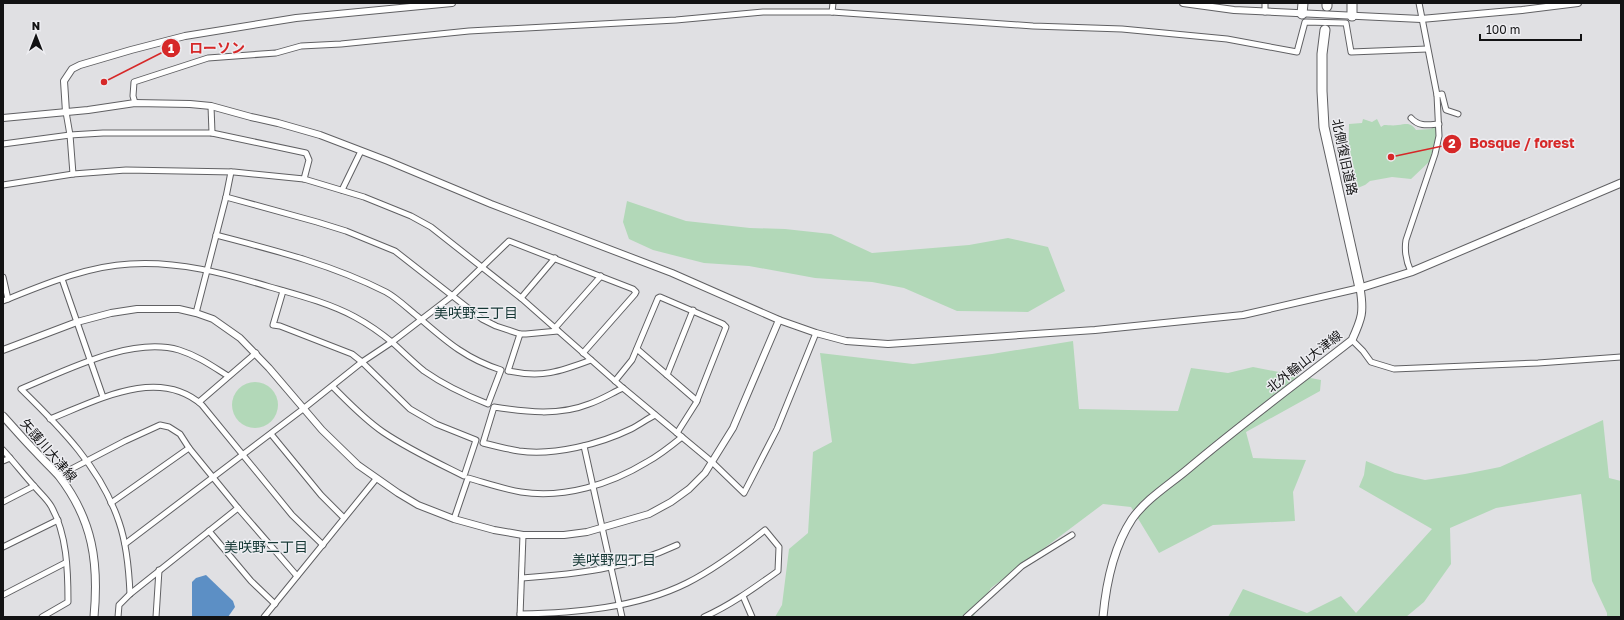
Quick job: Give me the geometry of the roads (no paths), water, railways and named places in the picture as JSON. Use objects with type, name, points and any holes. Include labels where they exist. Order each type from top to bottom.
[{"type":"highway","points":[[1302,14],[1303,3]]},
{"type":"highway","points":[[1352,3],[1352,16]]},
{"type":"highway","name":"北側復旧道路","points":[[1325,30],[1322,76],[1323,121],[1360,288]]},
{"type":"main road","points":[[1360,288],[1411,272],[1621,183]]},
{"type":"main road","name":"北外輪山大津線","points":[[1103,617],[1109,574],[1123,535],[1132,519],[1145,504],[1208,451],[1352,340],[1360,322],[1363,306],[1360,288]]},
{"type":"main road","name":"矢護川大津線","points":[[3,416],[58,476],[76,502],[90,534],[95,563],[96,592],[94,617]]},
{"type":"street","points":[[73,174],[64,81],[72,69],[80,65],[185,36],[296,18],[452,3]]},
{"type":"street","points":[[832,12],[833,3]]},
{"type":"street","points":[[1183,3],[1234,10],[1421,19],[1522,10],[1578,3]]},
{"type":"street","points":[[1265,3],[1265,12]]},
{"type":"street","points":[[1411,272],[1405,258],[1404,249],[1435,154],[1439,136],[1437,95],[1418,3]]},
{"type":"street","points":[[135,103],[133,96],[134,82],[208,58],[276,53],[302,46],[341,44],[469,31],[676,20],[762,12],[832,12],[1033,26],[1122,29],[1227,39],[1297,52],[1305,22],[1346,23],[1351,52],[1427,49]]},
{"type":"street","points":[[1437,95],[1442,94],[1446,110],[1458,114]]},
{"type":"street","points":[[3,118],[88,110],[135,103],[211,106],[278,123],[320,135],[491,204],[672,273],[779,320],[816,333],[846,340],[888,344],[1095,330],[1243,315],[1360,288]]},
{"type":"street","points":[[211,106],[212,133]]},
{"type":"street","points":[[1411,118],[1418,125],[1424,126],[1439,124]]},
{"type":"street","points":[[3,144],[70,135],[103,133],[212,133],[306,153],[309,160],[304,179]]},
{"type":"street","points":[[342,190],[361,151]]},
{"type":"street","points":[[3,185],[73,174],[126,170],[231,172],[304,179],[342,190],[412,216],[431,227],[521,298],[614,381],[712,462],[744,493],[777,429],[816,333]]},
{"type":"street","points":[[196,313],[231,172]]},
{"type":"street","points":[[226,197],[317,222],[396,251],[482,319],[496,326],[520,334],[557,329],[601,276]]},
{"type":"street","points":[[216,235],[333,268],[359,279],[372,287],[386,292],[455,348],[484,365],[522,374],[550,373],[558,372],[591,360]]},
{"type":"street","points":[[124,544],[333,387],[362,362],[422,320],[452,296],[509,240],[633,289],[636,292],[583,353]]},
{"type":"street","points":[[521,298],[555,258]]},
{"type":"street","points":[[3,277],[5,300],[62,279],[104,267],[130,264],[174,264],[207,270],[283,291],[332,307],[354,317],[392,342],[423,370],[439,381],[459,393],[494,407],[518,411],[543,412],[566,410],[589,404],[623,388]]},
{"type":"street","points":[[62,279],[103,397]]},
{"type":"street","points":[[283,291],[273,325],[342,349],[352,354],[410,409],[436,424],[483,443],[520,451],[552,451],[584,446],[596,443],[631,429],[655,415]]},
{"type":"street","points":[[614,381],[632,360],[658,298],[660,297],[694,310],[723,324],[726,327],[697,400],[677,433]]},
{"type":"street","points":[[3,350],[77,322],[111,313],[137,309],[179,309],[196,313],[213,319],[240,338],[256,353],[322,430],[358,465],[398,493],[418,505],[454,519],[494,530],[523,535],[564,536],[587,532],[649,514],[671,502],[689,489],[705,473],[733,428],[779,320]]},
{"type":"street","points":[[667,375],[694,310]]},
{"type":"street","points":[[508,371],[520,334]]},
{"type":"street","points":[[1352,340],[1364,351],[1371,362],[1394,369],[1538,363],[1621,357]]},
{"type":"street","points":[[130,594],[124,544],[119,522],[101,482],[88,461],[21,389],[90,360],[111,353],[131,349],[157,347],[178,350],[201,358],[228,376]]},
{"type":"street","points":[[637,349],[697,400]]},
{"type":"street","points":[[199,402],[256,353]]},
{"type":"street","points":[[488,404],[501,370]]},
{"type":"street","points":[[50,419],[103,397],[137,387],[167,388],[185,394],[199,402],[292,515],[323,545]]},
{"type":"street","points":[[333,387],[359,413],[408,448],[466,477],[523,492],[554,493],[592,486],[619,476],[648,462],[682,437]]},
{"type":"street","points":[[483,443],[494,407]]},
{"type":"street","points":[[58,476],[160,425],[169,427],[180,434],[189,448],[238,508],[297,576]]},
{"type":"street","points":[[271,434],[321,495],[344,518]]},
{"type":"street","points":[[454,519],[476,440]]},
{"type":"street","points":[[584,446],[622,617]]},
{"type":"street","points":[[111,503],[189,448]]},
{"type":"street","points":[[3,450],[50,504],[58,520],[65,547],[65,563],[68,574],[68,602],[42,617]]},
{"type":"street","points":[[3,461],[10,458]]},
{"type":"street","points":[[264,617],[376,479]]},
{"type":"street","points":[[3,502],[34,486]]},
{"type":"street","points":[[118,617],[119,605],[130,594],[238,508]]},
{"type":"street","points":[[3,547],[58,520]]},
{"type":"street","points":[[523,535],[520,616],[570,612],[619,604],[666,592],[687,583],[732,556],[765,530],[780,547],[778,571],[743,596],[722,609],[704,617]]},
{"type":"street","points":[[209,531],[251,581],[275,604]]},
{"type":"street","points":[[966,617],[1022,566],[1072,535]]},
{"type":"street","points":[[522,578],[583,573],[611,568],[658,554],[677,545]]},
{"type":"street","points":[[3,595],[65,563]]},
{"type":"street","points":[[156,617],[159,570]]},
{"type":"street","points":[[743,596],[752,617]]},
{"type":"water","points":[[206,575],[233,601],[235,607],[228,617],[192,617],[192,582],[196,578]]},
{"type":"tunnel","points":[[1325,30],[1327,6]]},
{"type":"place","name":"ローソン","points":[[104,82]]},
{"type":"place","name":"Bosque / forest","points":[[1391,157]]},
{"type":"district","name":"美咲野三丁目","points":[[476,312]]},
{"type":"district","name":"美咲野二丁目","points":[[266,546]]},
{"type":"district","name":"美咲野四丁目","points":[[614,559]]}]
